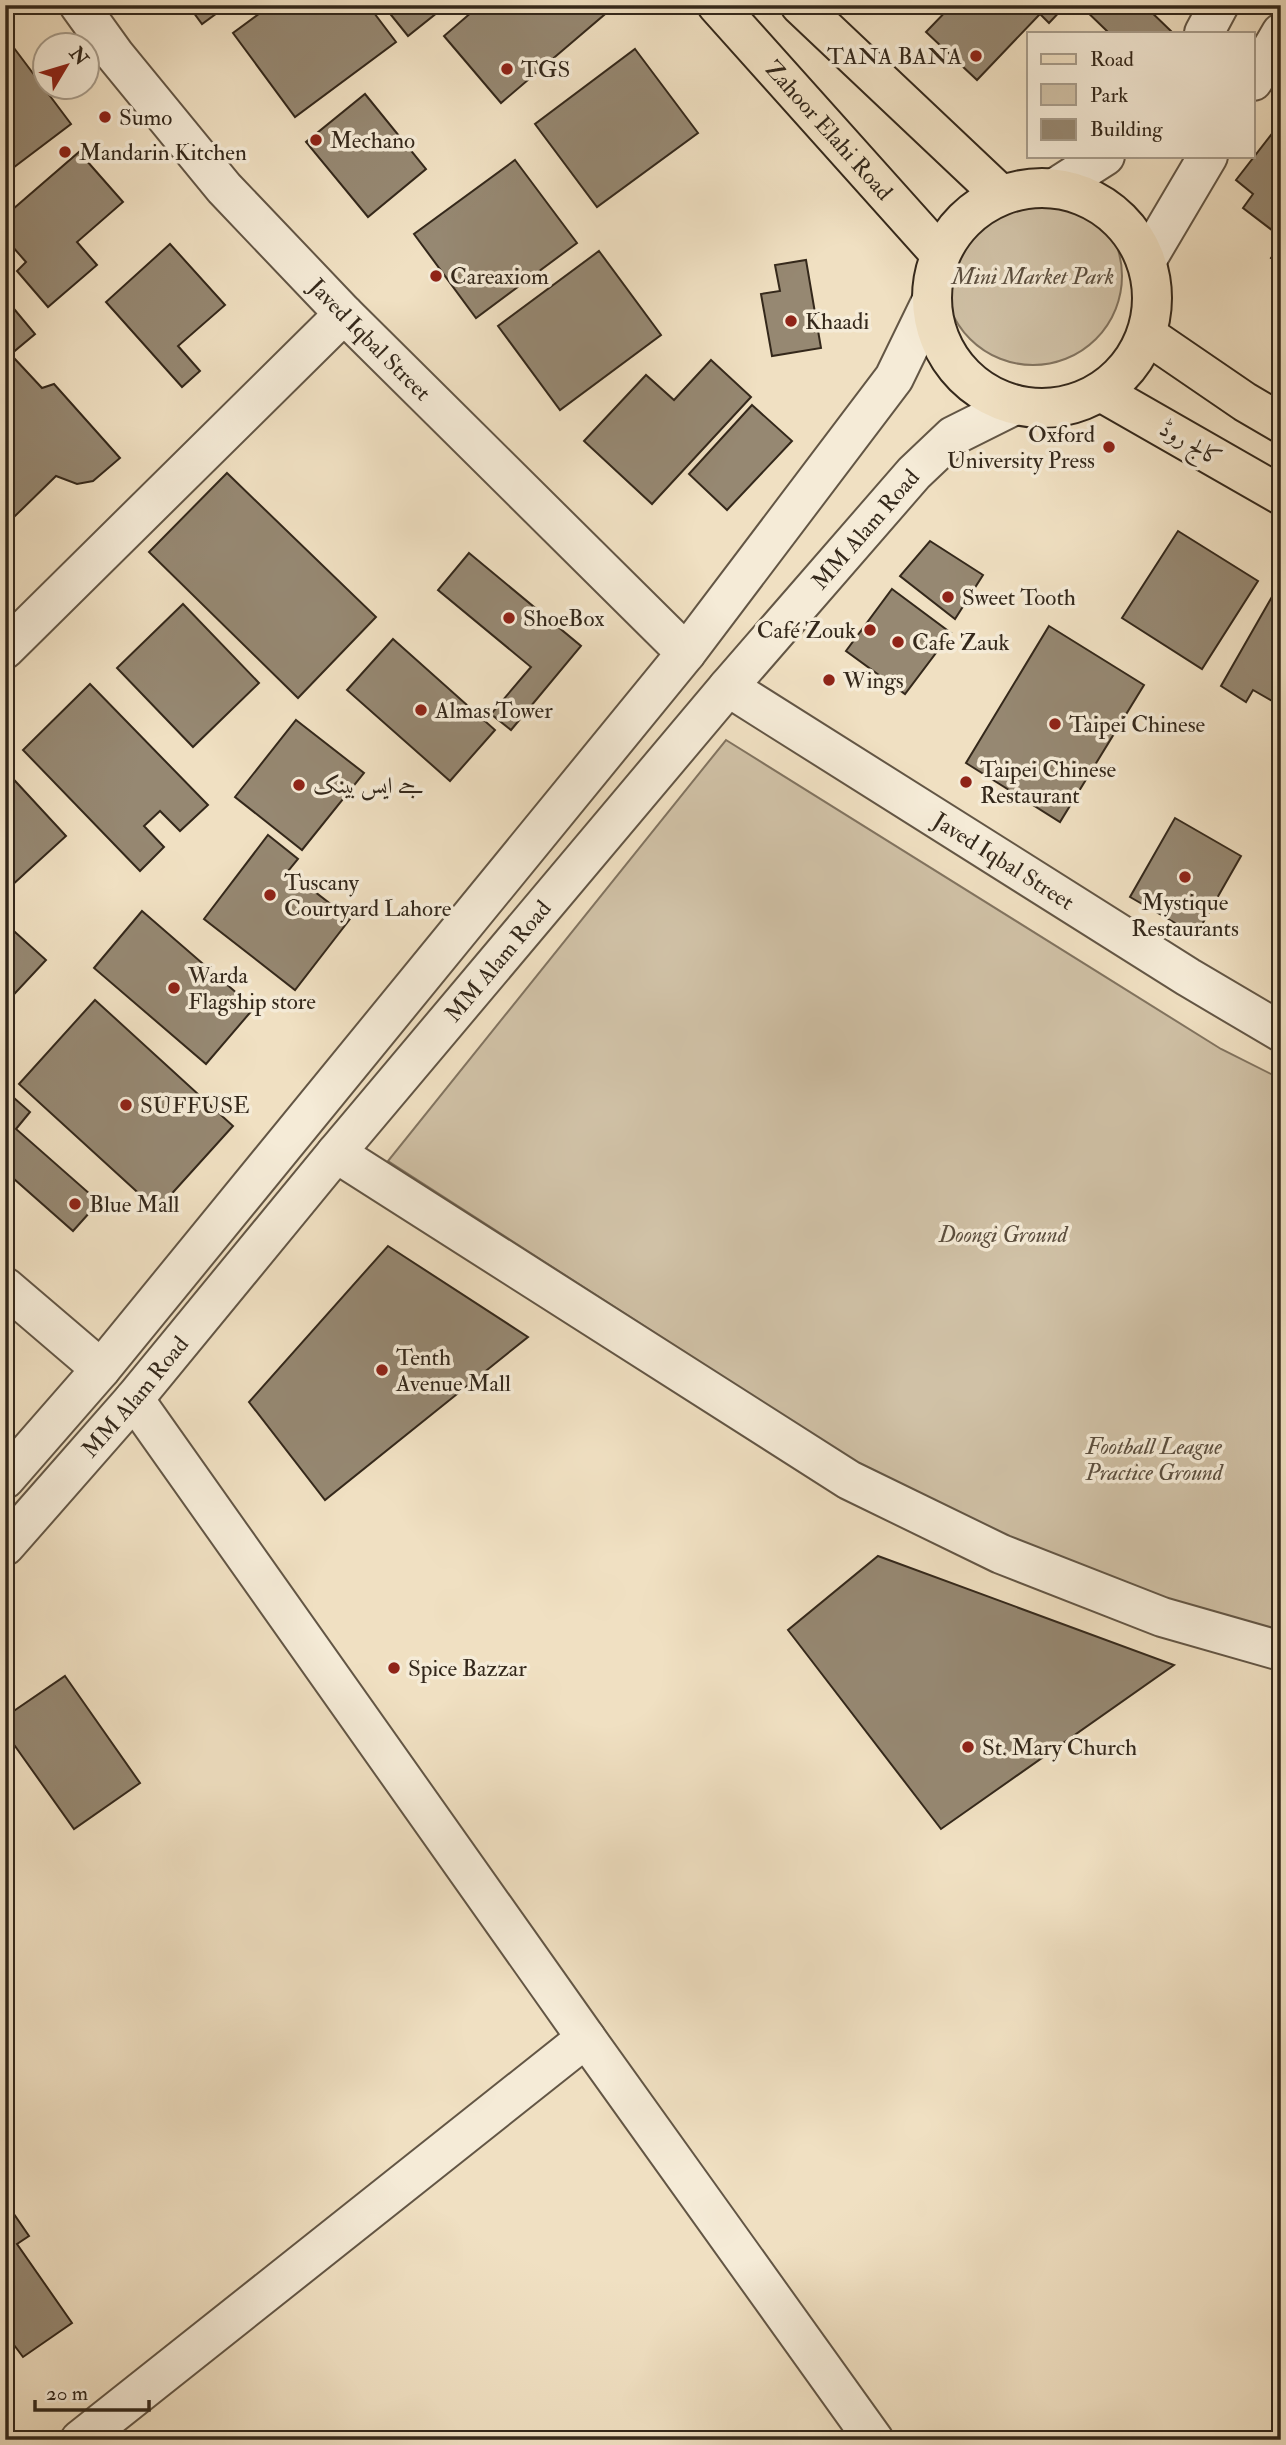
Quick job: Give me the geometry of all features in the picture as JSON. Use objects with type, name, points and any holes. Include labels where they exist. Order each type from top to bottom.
[{"type":"main road","name":"Zahoor Elahi Road","points":[[717,5],[940,254]]},
{"type":"main road","points":[[800,5],[1000,195]]},
{"type":"main road","points":[[1027,188],[1055,188],[1084,196],[1111,211],[1132,234],[1146,261],[1152,285],[1152,311],[1147,335],[1120,376],[1101,392],[1058,408],[1015,405],[983,391],[956,367],[939,336],[931,302],[933,277],[940,254],[955,229],[975,209],[1000,195],[1027,188]]},
{"type":"main road","points":[[1147,335],[1245,402],[1281,423]]},
{"type":"main road","name":"کالج روڈ","points":[[1101,392],[1281,495]]},
{"type":"street","name":"Javed Iqbal Street","points":[[79,5],[115,55],[224,188],[344,314],[686,653]]},
{"type":"street","points":[[1205,32],[1219,5]]},
{"type":"street","points":[[1254,79],[1281,33]]},
{"type":"street","points":[[1055,188],[1102,158]]},
{"type":"street","points":[[1146,261],[1207,158]]},
{"type":"street","name":"MM Alam Road","points":[[5,1479],[101,1369],[686,653],[894,378],[931,302]]},
{"type":"street","points":[[5,649],[344,314]]},
{"type":"street","name":"MM Alam Road","points":[[5,1546],[134,1399],[336,1153],[728,687],[914,472],[953,436],[1015,405]]},
{"type":"street","name":"Javed Iqbal Street","points":[[728,687],[1177,970],[1281,1032]]},
{"type":"street","points":[[336,1153],[849,1480],[1001,1554],[1162,1618],[1281,1651]]},
{"type":"street","points":[[5,1287],[101,1369]]},
{"type":"street","points":[[134,1399],[874,2440]]},
{"type":"street","points":[[80,2440],[586,2038]]},
{"type":"green space","name":"Mini Market Park","points":[[1033,187],[1050,188],[1067,194],[1096,213],[1115,242],[1121,259],[1121,293],[1115,310],[1096,339],[1067,358],[1050,364],[1033,365],[1016,364],[999,358],[970,339],[951,310],[945,293],[944,276],[945,259],[951,242],[970,213],[999,194],[1016,188]]},
{"type":"green space","name":"Doongi Ground","points":[[726,740],[1221,1049],[1281,1079],[1281,1628],[1198,1626],[923,1506],[388,1161]]},
{"type":"building","points":[[188,5],[228,5],[202,24]]},
{"type":"building","points":[[271,5],[368,5],[396,42],[295,117],[233,33]]},
{"type":"building","points":[[383,5],[432,5],[438,12],[408,36]]},
{"type":"building","name":"TGS","points":[[480,5],[608,5],[611,9],[501,103],[444,36]]},
{"type":"building","name":"TANA BANA","points":[[952,5],[1066,5],[1049,23],[1040,14],[977,80],[926,32]]},
{"type":"building","points":[[1080,5],[1144,5],[1172,32],[1108,32]]},
{"type":"building","points":[[5,36],[32,72],[32,102],[54,102],[71,124],[5,174]]},
{"type":"building","points":[[635,49],[698,133],[597,207],[535,124]]},
{"type":"building","points":[[365,94],[426,169],[368,217],[306,142]]},
{"type":"building","points":[[1281,122],[1281,237],[1243,208],[1253,194],[1236,180]]},
{"type":"building","points":[[79,152],[123,202],[77,242],[97,265],[48,307],[17,271],[26,262],[5,238],[5,216]]},
{"type":"building","points":[[515,160],[577,243],[476,318],[414,234]]},
{"type":"building","points":[[170,244],[225,305],[178,346],[200,371],[182,387],[106,302]]},
{"type":"building","points":[[1281,245],[1281,266],[1271,258]]},
{"type":"building","points":[[599,251],[661,335],[560,410],[498,326]]},
{"type":"building","name":"Khaadi","points":[[806,260],[821,348],[772,356],[761,294],[780,291],[775,265]]},
{"type":"building","points":[[5,298],[35,334],[5,359]]},
{"type":"building","points":[[14,358],[42,388],[54,384],[120,458],[93,481],[77,484],[56,476],[13,518],[5,521],[5,367]]},
{"type":"building","points":[[711,360],[751,397],[652,504],[584,441],[646,375],[674,400]]},
{"type":"building","points":[[752,405],[792,441],[727,510],[689,474]]},
{"type":"building","points":[[227,473],[376,617],[298,698],[149,552]]},
{"type":"building","points":[[1178,531],[1258,581],[1202,669],[1122,618]]},
{"type":"building","name":"Sweet Tooth","points":[[930,541],[983,575],[955,619],[900,576]]},
{"type":"building","name":"ShoeBox","points":[[469,553],[581,646],[511,730],[491,714],[531,667],[438,590]]},
{"type":"building","name":"Cafe Zauk","points":[[892,589],[951,633],[905,694],[846,651]]},
{"type":"building","points":[[1273,595],[1281,599],[1281,706],[1253,690],[1246,702],[1221,686]]},
{"type":"building","points":[[183,604],[259,683],[193,747],[117,668]]},
{"type":"building","name":"Taipei Chinese","points":[[1049,626],[1144,685],[1060,822],[966,763]]},
{"type":"building","name":"Almas Tower","points":[[393,639],[495,730],[450,781],[347,690]]},
{"type":"building","points":[[90,684],[208,805],[180,831],[160,811],[144,826],[164,847],[140,871],[23,750]]},
{"type":"building","name":"جے ایس بینک","points":[[296,720],[364,773],[302,850],[235,797]]},
{"type":"building","points":[[5,770],[66,836],[10,887],[5,881]]},
{"type":"building","points":[[1175,818],[1241,856],[1196,935],[1130,897]]},
{"type":"building","name":"Tuscany Courtyard Lahore","points":[[268,835],[298,859],[288,871],[350,919],[295,990],[204,919]]},
{"type":"building","name":"Warda Flagship store","points":[[142,911],[254,1008],[206,1064],[94,968]]},
{"type":"building","points":[[5,923],[46,960],[5,1004]]},
{"type":"building","name":"SUFFUSE","points":[[95,1000],[233,1126],[157,1210],[19,1084]]},
{"type":"building","points":[[5,1090],[30,1112],[16,1129],[99,1202],[73,1231],[5,1171]]},
{"type":"building","name":"Tenth Avenue Mall","points":[[388,1246],[528,1337],[325,1500],[249,1402]]},
{"type":"building","name":"St. Mary Church","points":[[878,1556],[1174,1665],[941,1829],[788,1630]]},
{"type":"building","points":[[65,1676],[140,1783],[74,1829],[5,1732],[5,1717]]},
{"type":"building","points":[[5,2201],[29,2236],[17,2244],[72,2323],[23,2357],[5,2333]]},
{"type":"place","name":"TANA BANA","points":[[976,56]]},
{"type":"place","name":"TGS","points":[[507,69]]},
{"type":"place","name":"Sumo","points":[[105,117]]},
{"type":"place","name":"Mechano","points":[[316,140]]},
{"type":"place","name":"Mandarin Kitchen","points":[[65,152]]},
{"type":"place","name":"Careaxiom","points":[[436,276]]},
{"type":"place","name":"Khaadi","points":[[791,321]]},
{"type":"place","name":"Oxford University Press","points":[[1109,447]]},
{"type":"place","name":"Sweet Tooth","points":[[948,597]]},
{"type":"place","name":"ShoeBox","points":[[509,618]]},
{"type":"place","name":"Café Zouk","points":[[870,630]]},
{"type":"place","name":"Cafe Zauk","points":[[898,642]]},
{"type":"place","name":"Wings","points":[[829,680]]},
{"type":"place","name":"Almas Tower","points":[[421,710]]},
{"type":"place","name":"Taipei Chinese","points":[[1055,724]]},
{"type":"place","name":"Taipei Chinese Restaurant","points":[[966,782]]},
{"type":"place","name":"جے ایس بینک","points":[[299,785]]},
{"type":"place","name":"Mystique Restaurants","points":[[1185,877]]},
{"type":"place","name":"Tuscany Courtyard Lahore","points":[[270,895]]},
{"type":"place","name":"Warda Flagship store","points":[[174,988]]},
{"type":"place","name":"SUFFUSE","points":[[126,1105]]},
{"type":"place","name":"Blue Mall","points":[[75,1204]]},
{"type":"place","name":"Tenth Avenue Mall","points":[[382,1370]]},
{"type":"place","name":"Spice Bazzar","points":[[394,1668]]},
{"type":"place","name":"St. Mary Church","points":[[968,1747]]},
{"type":"park label","name":"Football League Practice Ground","points":[[1154,1459]]}]
